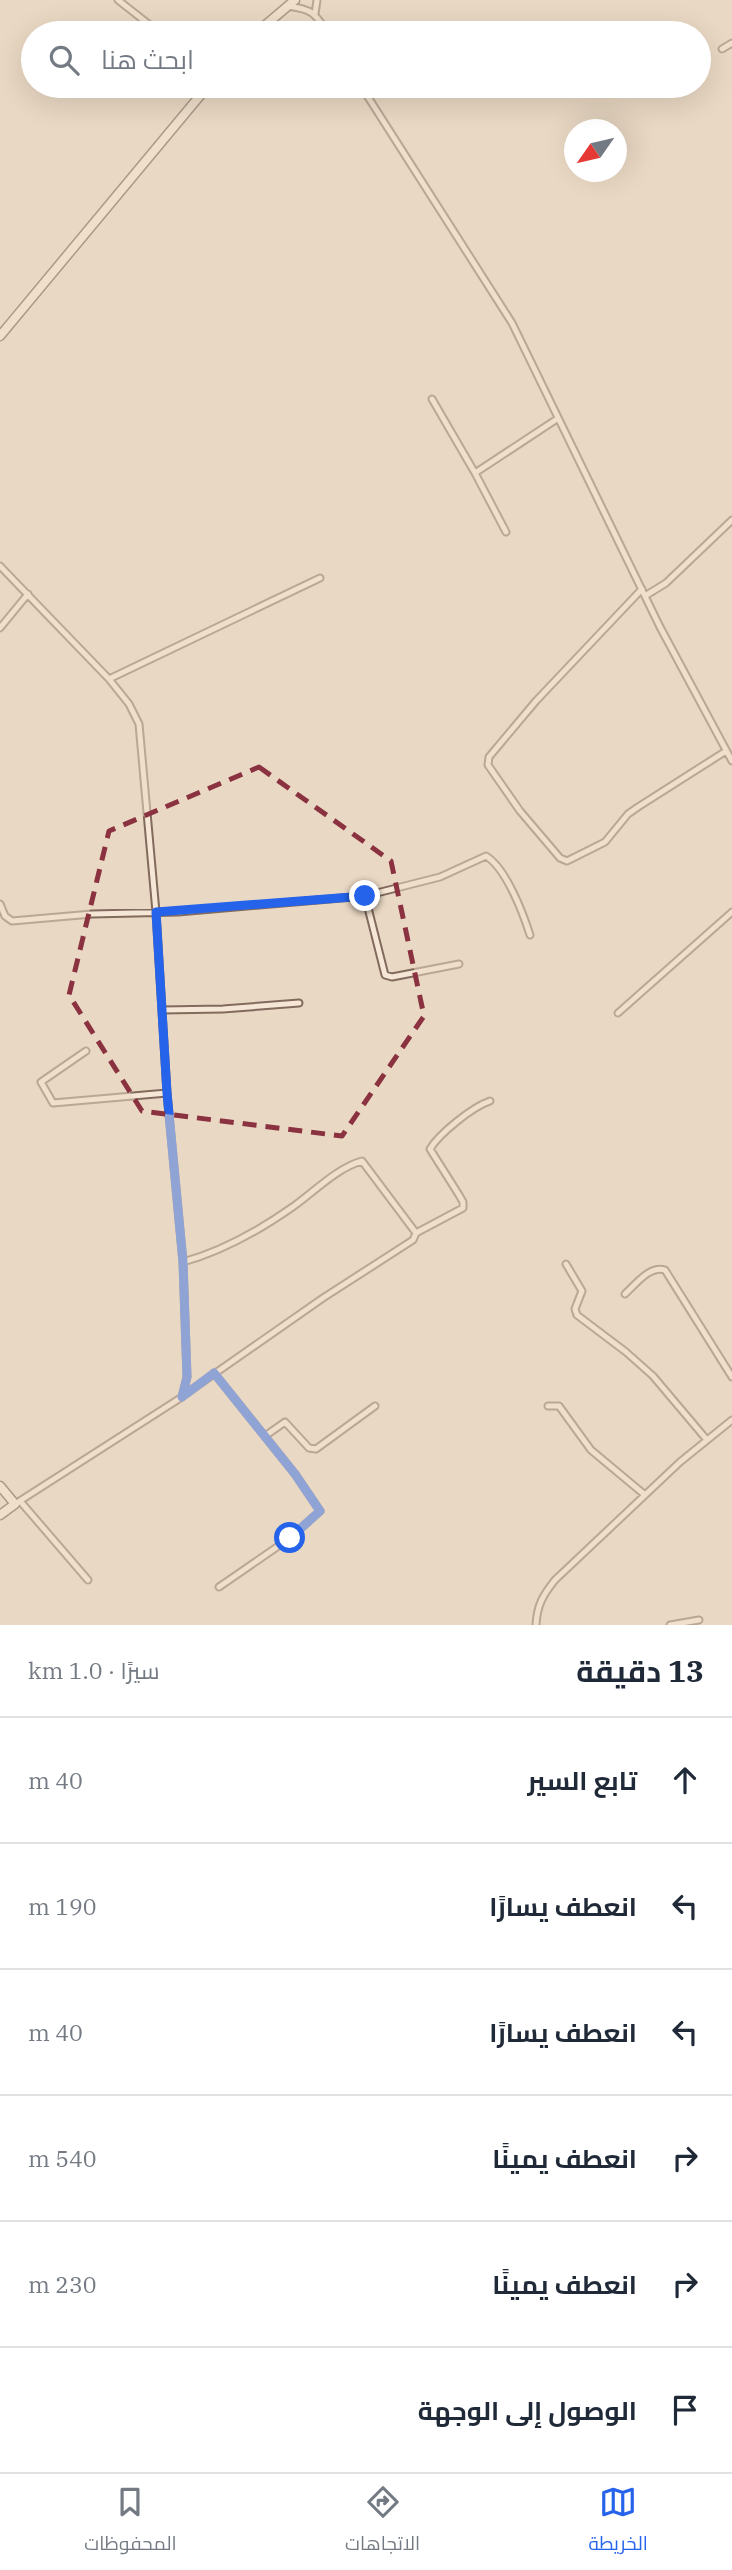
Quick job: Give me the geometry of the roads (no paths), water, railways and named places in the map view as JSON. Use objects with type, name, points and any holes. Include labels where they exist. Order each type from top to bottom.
[{"type":"street","points":[[118,0],[145,21]]},
{"type":"street","points":[[269,21],[295,0]]},
{"type":"street","points":[[315,14],[317,0]]},
{"type":"street","points":[[288,3],[315,14],[320,21]]},
{"type":"street","points":[[722,49],[732,43]]},
{"type":"street","points":[[0,336],[198,98]]},
{"type":"street","points":[[369,98],[512,323],[644,593],[732,761]]},
{"type":"street","points":[[432,399],[506,531]]},
{"type":"street","points":[[475,472],[557,419]]},
{"type":"street","points":[[726,751],[628,814],[605,842],[567,861],[560,858],[520,811],[488,765],[489,757],[536,701],[644,593],[666,583],[732,520]]},
{"type":"street","points":[[0,566],[109,679],[129,704],[139,724],[156,912],[167,1093],[183,1262],[187,1377],[182,1397]]},
{"type":"street","points":[[109,679],[320,578]]},
{"type":"street","points":[[0,628],[28,594]]},
{"type":"street","points":[[0,904],[5,916],[12,921],[365,896],[440,877],[486,856],[495,862],[503,875],[530,936]]},
{"type":"street","points":[[365,896],[385,975],[393,977],[459,964]]},
{"type":"street","points":[[618,1013],[732,912]]},
{"type":"street","points":[[162,1010],[223,1009],[299,1003]]},
{"type":"street","points":[[86,1051],[41,1082],[53,1103],[167,1093]]},
{"type":"street","points":[[0,1515],[182,1397],[323,1298],[413,1240],[416,1233],[463,1207],[459,1195],[431,1154],[431,1147],[474,1109],[490,1101]]},
{"type":"street","points":[[183,1262],[220,1250],[253,1232],[325,1182],[362,1161],[416,1233]]},
{"type":"street","points":[[566,1264],[582,1292],[575,1309],[576,1315],[653,1376],[707,1440]]},
{"type":"street","points":[[625,1294],[650,1272],[660,1268],[666,1270],[732,1377]]},
{"type":"street","points":[[214,1373],[295,1474],[320,1513],[290,1538],[219,1587]]},
{"type":"street","points":[[265,1436],[285,1422],[309,1448],[316,1449],[375,1406]]},
{"type":"street","points":[[548,1406],[559,1406],[591,1450],[645,1494]]},
{"type":"street","points":[[536,1625],[537,1609],[543,1595],[645,1494],[732,1421]]},
{"type":"street","points":[[0,1486],[88,1580]]},
{"type":"street","points":[[670,1625],[698,1620]]}]
